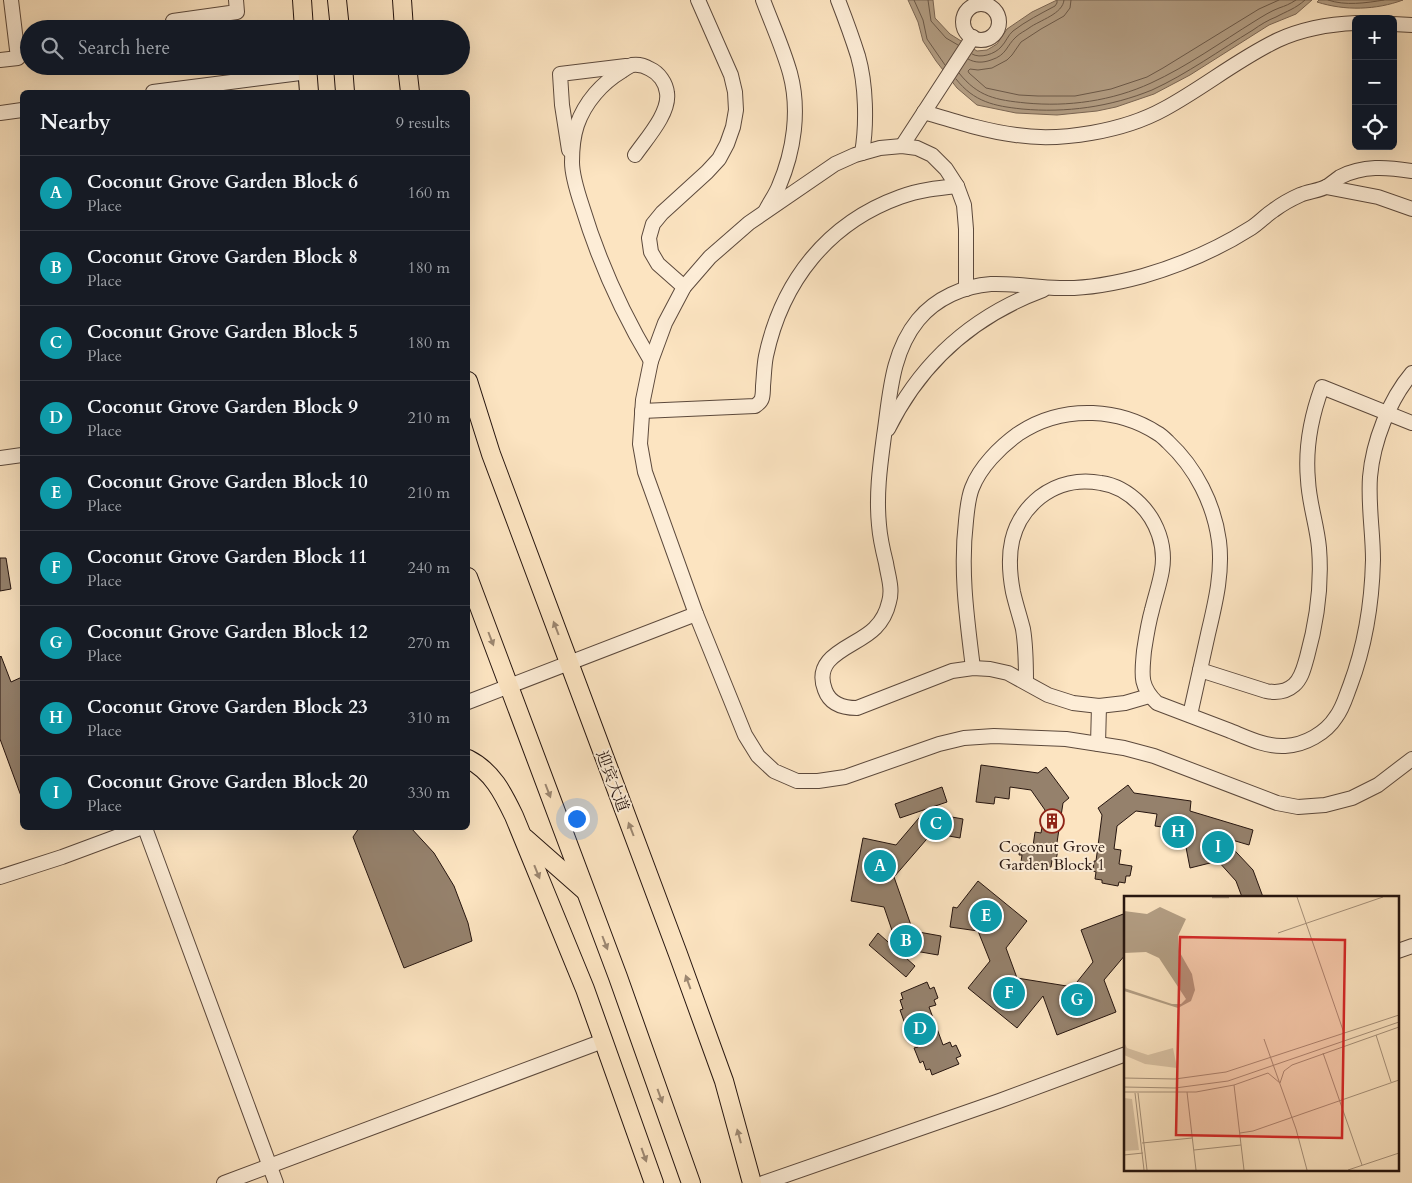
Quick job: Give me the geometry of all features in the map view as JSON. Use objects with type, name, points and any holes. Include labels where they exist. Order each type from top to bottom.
[{"type":"main road","points":[[302,0],[303,20]]},
{"type":"main road","points":[[337,0],[339,20]]},
{"type":"main road","points":[[402,0],[403,20]]},
{"type":"main road","points":[[309,75],[310,90]]},
{"type":"main road","points":[[343,75],[345,90]]},
{"type":"main road","points":[[408,75],[410,90]]},
{"type":"main road","name":"迎宾大道","points":[[470,388],[490,454],[675,945],[724,1081],[752,1183]]},
{"type":"main road","points":[[470,582],[618,977],[691,1183]]},
{"type":"main road","points":[[470,760],[488,773],[502,791],[523,836],[585,989],[654,1183]]},
{"type":"main road","points":[[523,836],[586,892]]},
{"type":"street","points":[[0,60],[18,58],[11,0]]},
{"type":"street","points":[[180,20],[238,12],[236,0]]},
{"type":"street","points":[[684,287],[658,264],[651,252],[649,238],[653,224],[718,159],[727,144],[736,110],[735,92],[731,75],[698,0]]},
{"type":"street","points":[[764,0],[790,74],[795,103],[794,132],[789,160],[779,188],[764,212]]},
{"type":"street","points":[[839,1],[859,58],[865,98],[862,153]]},
{"type":"street","points":[[902,146],[971,40],[982,40],[996,32],[999,20],[989,2],[973,6],[965,15],[965,29],[971,40]]},
{"type":"street","points":[[924,112],[982,129],[1018,136],[1056,137],[1093,133],[1129,124],[1163,110],[1252,54],[1280,39],[1310,29],[1352,23]]},
{"type":"street","points":[[1397,24],[1412,25]]},
{"type":"street","points":[[635,155],[662,115],[667,104],[667,92],[663,80],[655,71],[644,66],[632,65],[560,74],[564,120],[572,165],[588,225],[602,267],[629,323],[651,361]]},
{"type":"street","points":[[572,165],[573,145],[578,124],[586,106],[614,76],[632,65]]},
{"type":"street","points":[[166,90],[268,75]]},
{"type":"street","points":[[0,113],[20,110]]},
{"type":"street","points":[[966,289],[964,205],[957,186],[946,169],[932,155],[917,148],[902,146],[880,148],[835,164],[749,223],[710,257],[684,287],[665,323],[651,361],[643,400],[640,444],[645,472],[696,614],[745,735],[758,756],[774,771],[797,781],[818,782],[845,777],[939,744],[964,738],[994,736],[1057,738],[1124,748],[1154,756],[1277,803],[1298,807],[1325,805],[1352,798],[1378,785],[1412,759]]},
{"type":"street","points":[[1149,696],[1125,703],[1099,706],[1073,703],[1048,695],[1008,673],[973,668],[952,671],[856,708],[845,708],[834,703],[826,695],[822,684],[823,672],[828,662],[836,654],[874,629],[884,616],[890,600],[891,583],[882,545],[878,502],[880,458],[898,353],[907,334],[935,304],[966,289],[993,284],[1064,288],[1104,284],[1143,276],[1181,263],[1218,247],[1253,227],[1275,209],[1299,195],[1326,187],[1352,172],[1382,167],[1412,171]]},
{"type":"street","points":[[642,411],[755,406],[760,403],[763,397],[765,362],[770,335],[780,308],[793,283],[829,239],[876,207],[902,196],[929,189],[957,186]]},
{"type":"street","points":[[1326,187],[1378,197],[1412,208]]},
{"type":"street","points":[[884,436],[909,392],[941,354],[987,317],[1023,297],[1047,288]]},
{"type":"street","points":[[1026,682],[1025,646],[1014,595],[1010,562],[1015,530],[1022,516],[1032,503],[1045,493],[1059,486],[1090,481],[1106,484],[1135,498],[1155,523],[1160,538],[1163,554],[1162,570],[1146,639],[1142,676],[1149,696],[1157,703],[1266,744],[1286,746],[1305,742],[1323,732],[1336,717],[1345,700],[1354,677],[1366,631],[1373,559],[1370,476],[1377,443],[1388,413],[1406,380],[1412,374]]},
{"type":"street","points":[[1200,670],[1266,691],[1276,692],[1286,690],[1294,685],[1300,677],[1312,638],[1318,608],[1320,577],[1318,547],[1308,481],[1308,445],[1314,410],[1322,387],[1412,423]]},
{"type":"street","points":[[973,668],[963,580],[964,534],[972,488],[986,464],[1004,444],[1027,428],[1053,417],[1080,412],[1107,414],[1134,421],[1158,433],[1177,450],[1193,470],[1205,493],[1214,517],[1219,542],[1218,593],[1190,715]]},
{"type":"street","points":[[0,458],[20,455]]},
{"type":"street","points":[[470,701],[696,614]]},
{"type":"street","points":[[1098,744],[1099,706]]},
{"type":"street","points":[[0,877],[62,857],[135,830]]},
{"type":"street","points":[[146,830],[276,1183]]},
{"type":"street","points":[[1400,950],[1412,946]]},
{"type":"street","points":[[224,1183],[603,1041]]},
{"type":"street","points":[[763,1183],[999,1101],[1124,1055]]},
{"type":"water","points":[[908,0],[933,0],[935,18],[950,34],[977,51],[987,50],[997,44],[1007,29],[1032,12],[1057,0],[1312,0],[1296,14],[1269,25],[1190,75],[1154,94],[1116,107],[1057,115],[1016,113],[977,105],[957,88],[936,61],[923,41],[918,22]]},
{"type":"water","points":[[1319,0],[1403,0],[1382,6],[1349,8],[1317,2]]},
{"type":"building","points":[[0,558],[6,558],[11,589],[0,591]]},
{"type":"building","points":[[0,657],[11,682],[20,678],[20,793],[0,739]]},
{"type":"building","name":"Coconut Grove Garden Block 1","points":[[981,765],[1038,773],[1046,767],[1069,798],[1063,803],[1056,849],[1058,850],[1056,860],[1052,860],[1051,867],[1044,866],[1044,869],[1028,867],[1028,863],[1021,862],[1022,855],[1019,855],[1020,844],[1033,846],[1035,832],[1041,833],[1045,810],[1031,790],[1010,787],[1009,799],[995,797],[994,804],[976,802]]},
{"type":"building","points":[[1128,785],[1134,793],[1191,801],[1190,811],[1253,830],[1249,845],[1222,837],[1253,870],[1263,896],[1242,896],[1236,881],[1218,861],[1190,868],[1184,837],[1168,835],[1169,828],[1155,826],[1157,814],[1136,811],[1117,826],[1114,849],[1121,850],[1119,864],[1132,866],[1130,876],[1126,876],[1125,883],[1119,882],[1118,886],[1102,883],[1102,880],[1095,879],[1096,872],[1093,871],[1102,815],[1098,808]]},
{"type":"building","points":[[942,787],[947,802],[900,818],[895,804]]},
{"type":"building","points":[[924,812],[963,819],[960,838],[932,833],[894,877],[913,931],[941,936],[938,955],[898,948],[884,907],[851,901],[863,838],[896,845]]},
{"type":"building","points":[[358,830],[413,830],[434,853],[454,886],[468,923],[472,941],[404,968],[353,837]]},
{"type":"building","points":[[978,881],[1027,921],[1006,948],[1017,978],[1073,987],[1093,962],[1081,930],[1124,914],[1124,956],[1104,980],[1116,1012],[1057,1035],[1043,996],[1017,1028],[968,988],[990,961],[978,931],[950,927],[953,907],[957,908]]},
{"type":"building","points":[[878,933],[915,966],[906,977],[869,945]]},
{"type":"building","points":[[927,982],[930,989],[934,987],[938,998],[934,1000],[936,1005],[929,1007],[943,1045],[950,1042],[952,1047],[956,1045],[961,1056],[956,1058],[959,1064],[932,1075],[930,1069],[926,1070],[923,1061],[920,1063],[914,1048],[918,1047],[909,1023],[905,1024],[900,1010],[903,1009],[900,1000],[903,999],[901,993]]},
{"type":"place","name":"Coconut Grove Garden Block 1","points":[[1052,821]]},
{"type":"place","name":"Coconut Grove Garden Block 5","points":[[936,824]]},
{"type":"place","name":"Coconut Grove Garden Block 23","points":[[1178,832]]},
{"type":"place","name":"Coconut Grove Garden Block 20","points":[[1218,847]]},
{"type":"place","name":"Coconut Grove Garden Block 6","points":[[880,866]]},
{"type":"place","name":"Coconut Grove Garden Block 10","points":[[986,916]]},
{"type":"place","name":"Coconut Grove Garden Block 8","points":[[906,941]]},
{"type":"place","name":"Coconut Grove Garden Block 11","points":[[1009,993]]},
{"type":"place","name":"Coconut Grove Garden Block 12","points":[[1077,1000]]},
{"type":"place","name":"Coconut Grove Garden Block 9","points":[[920,1029]]}]
